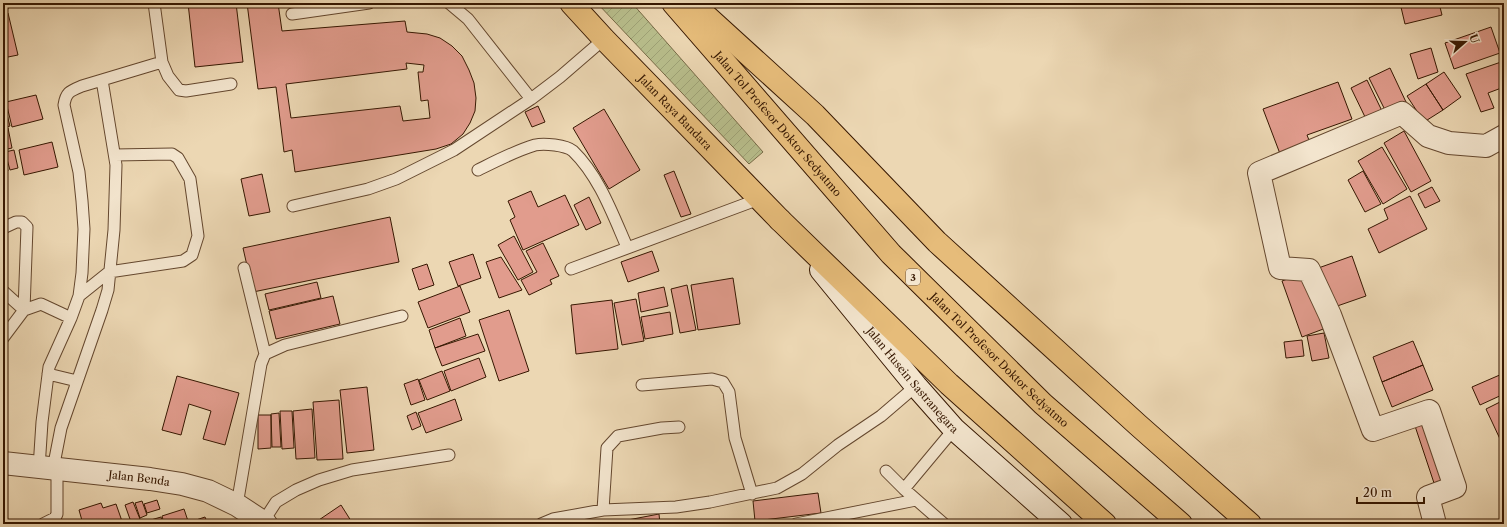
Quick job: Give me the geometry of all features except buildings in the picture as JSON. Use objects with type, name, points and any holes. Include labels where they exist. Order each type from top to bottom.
[{"type":"main road","name":"Jalan Raya Bandara","points":[[571,3],[604,39],[780,220]]},
{"type":"main road","name":"Jalan Tol Profesor Doktor Sedyatmo","points":[[673,3],[890,254],[1043,404],[1180,524]]},
{"type":"main road","points":[[692,3],[815,115],[937,242],[1250,524]]},
{"type":"main road","points":[[780,220],[949,384],[1105,524]]},
{"type":"street","points":[[1435,524],[1428,497],[1455,487],[1429,411],[1373,430],[1330,315],[1309,270],[1280,268],[1259,173],[1402,113],[1428,136],[1449,143],[1486,146],[1504,136]]},
{"type":"street","name":"Jalan Husein Sastranegara","points":[[780,220],[916,386],[954,429],[1061,524]]},
{"type":"street","name":"Jalan Benda","points":[[3,463],[150,479],[182,484],[208,491],[237,505],[265,523]]},
{"type":"lane","points":[[154,3],[162,62],[168,76],[179,90],[186,91],[231,84]]},
{"type":"lane","points":[[292,14],[369,3]]},
{"type":"lane","points":[[449,3],[468,18],[531,99]]},
{"type":"lane","points":[[293,206],[368,189],[396,179],[454,150],[531,99],[560,77],[604,39]]},
{"type":"lane","points":[[43,524],[56,521],[57,514],[42,422],[49,367],[79,296],[82,273],[84,229],[82,201],[79,172],[64,105],[66,96],[73,90],[162,62]]},
{"type":"lane","points":[[49,469],[61,428],[108,290],[114,230],[116,165],[102,80]]},
{"type":"lane","points":[[478,170],[536,145],[554,145],[572,150],[598,181],[627,247]]},
{"type":"lane","points":[[79,296],[109,272],[183,261],[192,255],[198,236],[190,179],[178,158],[172,154],[115,155]]},
{"type":"lane","points":[[571,269],[759,199]]},
{"type":"lane","points":[[3,228],[16,222],[22,222],[27,227],[24,310]]},
{"type":"lane","points":[[237,505],[261,364],[265,354],[244,268]]},
{"type":"lane","points":[[3,291],[24,310]]},
{"type":"lane","points":[[3,338],[24,310],[41,304],[71,318]]},
{"type":"lane","points":[[265,354],[285,345],[402,316]]},
{"type":"lane","points":[[48,374],[77,381]]},
{"type":"lane","points":[[642,385],[712,379],[723,382],[729,392],[735,438],[752,494]]},
{"type":"lane","points":[[542,524],[553,519],[603,510],[676,507],[752,494],[777,488],[802,474],[838,445],[881,416],[916,386]]},
{"type":"lane","points":[[603,510],[607,448],[618,436],[662,428],[679,427]]},
{"type":"lane","points":[[904,489],[954,429]]},
{"type":"lane","points":[[265,523],[276,502],[296,490],[319,480],[352,470],[449,455]]},
{"type":"lane","points":[[886,471],[944,524]]},
{"type":"lane","points":[[796,524],[916,500]]},
{"type":"green space","points":[[597,3],[632,3],[763,152],[749,164]]}]
